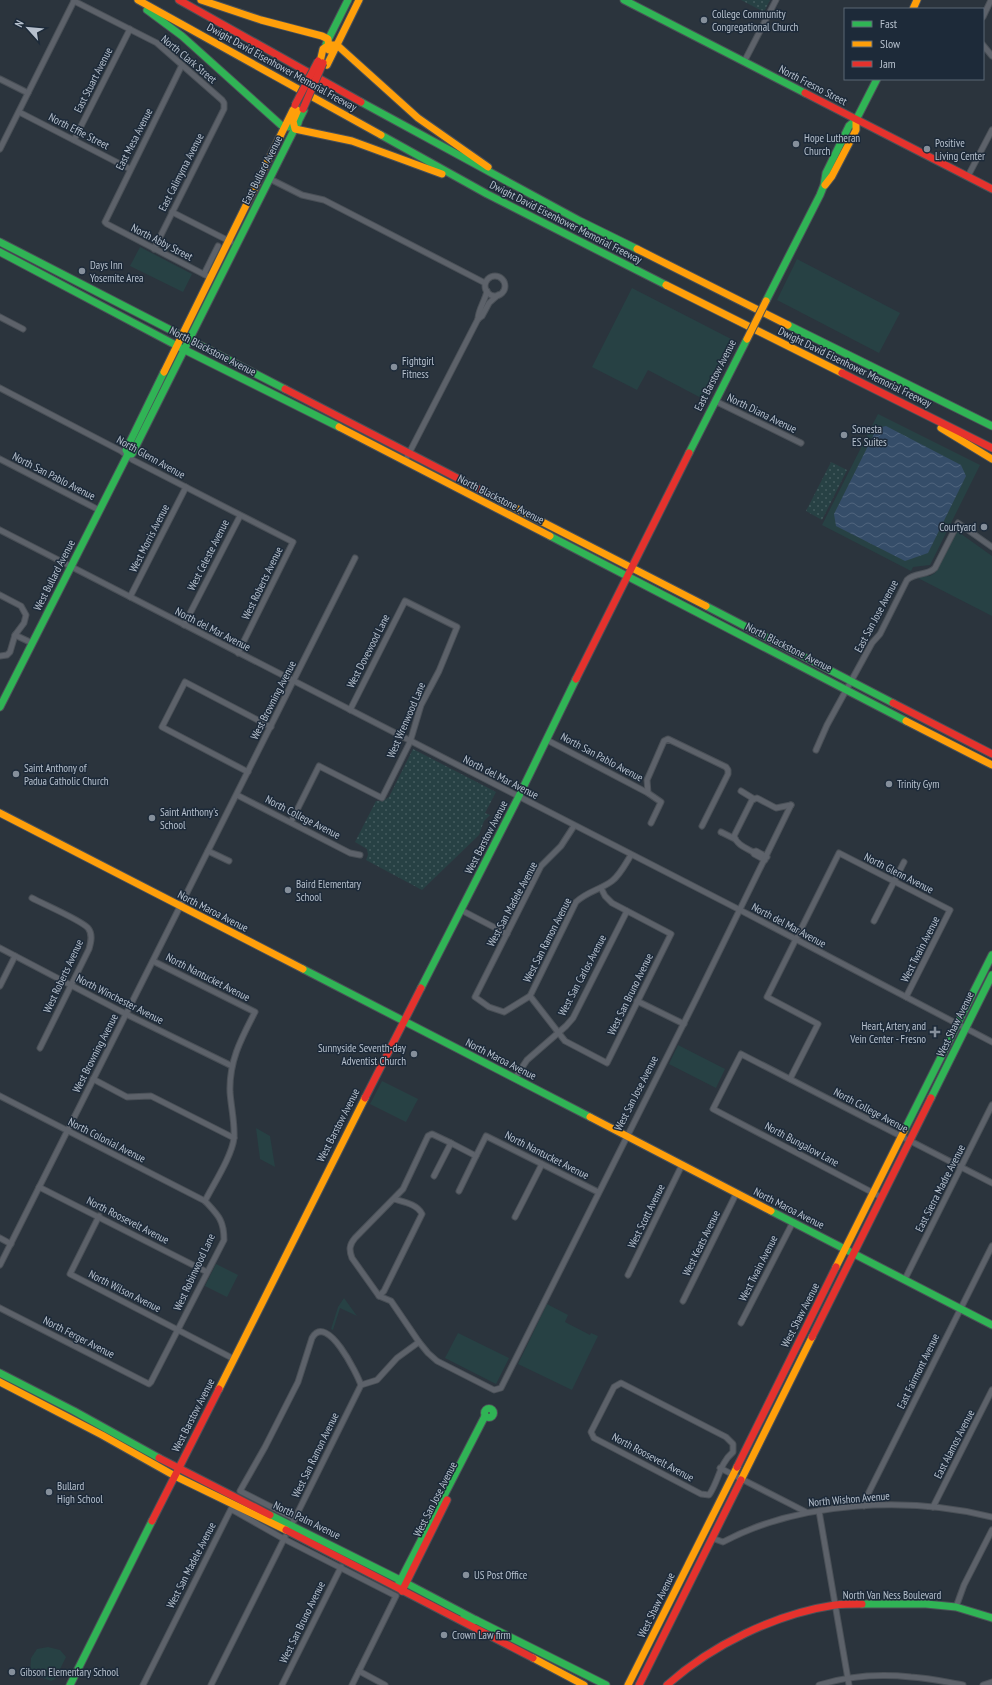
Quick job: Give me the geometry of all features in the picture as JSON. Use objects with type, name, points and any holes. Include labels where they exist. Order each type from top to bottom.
[{"type":"main road","points":[[132,0],[182,36],[294,125],[377,149],[487,194]]},
{"type":"main road","name":"Dwight David Eisenhower Memorial Freeway","points":[[138,0],[487,194],[571,238],[992,448]]},
{"type":"main road","name":"Dwight David Eisenhower Memorial Freeway","points":[[178,0],[580,222],[992,426]]},
{"type":"main road","points":[[201,0],[227,10],[302,30],[329,45],[418,118],[504,177],[513,186]]},
{"type":"main road","points":[[322,63],[348,0]]},
{"type":"main road","points":[[294,125],[293,121],[322,63],[329,45],[359,0]]},
{"type":"main road","name":"North Fresno Street","points":[[624,0],[635,2],[744,62],[992,189]]},
{"type":"main road","name":"East Barstow Avenue","points":[[627,576],[824,185],[826,173],[849,126],[856,120],[876,80]]},
{"type":"main road","points":[[294,125],[300,108]]},
{"type":"main road","name":"East Bullard Avenue","points":[[185,350],[270,179],[294,125]]},
{"type":"main road","name":"East Bullard Avenue","points":[[177,345],[229,241],[294,125]]},
{"type":"main road","name":"North Blackstone Avenue","points":[[0,242],[992,754]]},
{"type":"main road","name":"North Blackstone Avenue","points":[[0,252],[185,350],[405,461],[992,765]]},
{"type":"main road","name":"West Bullard Avenue","points":[[0,707],[127,455],[126,450],[177,345]]},
{"type":"main road","name":"West Bullard Avenue","points":[[127,455],[132,454],[185,350]]},
{"type":"main road","points":[[226,371],[254,379],[277,390],[284,389]]},
{"type":"main road","points":[[898,380],[992,421]]},
{"type":"main road","points":[[141,437],[142,426],[153,403],[151,396]]},
{"type":"main road","points":[[285,400],[291,397],[315,409],[322,408]]},
{"type":"main road","points":[[891,397],[992,459]]},
{"type":"main road","name":"West Barstow Avenue","points":[[70,1685],[403,1022],[518,798],[627,576]]},
{"type":"main road","points":[[725,627],[730,625],[734,626],[763,641],[768,642],[772,640]]},
{"type":"main road","name":"North Maroa Avenue","points":[[0,813],[992,1325]]},
{"type":"main road","name":"West Shaw Avenue","points":[[628,1685],[992,955]]},
{"type":"main road","name":"West Shaw Avenue","points":[[639,1685],[992,975]]},
{"type":"main road","name":"North Palm Avenue","points":[[0,1373],[58,1402],[179,1469],[606,1685]]},
{"type":"main road","name":"North Palm Avenue","points":[[0,1382],[175,1476],[292,1525],[398,1591],[420,1600],[584,1685]]},
{"type":"main road","points":[[54,1410],[58,1402]]},
{"type":"main road","points":[[398,1591],[487,1417]]},
{"type":"main road","points":[[677,1609],[676,1599],[690,1572],[688,1565]]},
{"type":"main road","points":[[420,1600],[436,1605],[469,1621],[476,1620]]},
{"type":"main road","name":"North Van Ness Boulevard","points":[[667,1685],[684,1670],[704,1656],[740,1636],[789,1616],[835,1605],[894,1603],[956,1607],[992,1618]]},
{"type":"street","points":[[744,62],[776,0]]},
{"type":"street","points":[[984,15],[992,0]]},
{"type":"street","points":[[0,149],[74,1]]},
{"type":"street","name":"North Clark Street","points":[[74,1],[157,44],[224,103]]},
{"type":"street","name":"East Stuart Avenue","points":[[74,140],[130,30]]},
{"type":"street","points":[[984,46],[992,56]]},
{"type":"street","name":"East Mesa Avenue","points":[[105,222],[182,65]]},
{"type":"street","points":[[0,79],[28,93]]},
{"type":"street","name":"East Calimyrna Avenue","points":[[154,249],[224,109],[224,103]]},
{"type":"street","name":"North Effie Street","points":[[19,112],[130,169]]},
{"type":"street","points":[[968,176],[992,130]]},
{"type":"street","points":[[270,179],[302,195],[324,200],[485,283],[487,291],[486,299],[478,314],[478,319]]},
{"type":"street","points":[[172,212],[237,245]]},
{"type":"street","name":"North Abby Street","points":[[105,222],[211,278]]},
{"type":"street","points":[[204,274],[218,246]]},
{"type":"street","points":[[405,461],[478,319],[482,316],[489,303],[503,292],[505,286],[502,278],[493,276],[487,279],[485,283]]},
{"type":"street","points":[[487,291],[491,295],[498,295]]},
{"type":"street","points":[[0,317],[23,329]]},
{"type":"street","name":"North Glenn Avenue","points":[[0,388],[121,451],[240,516],[293,542]]},
{"type":"street","name":"North Diana Avenue","points":[[715,401],[800,443]]},
{"type":"street","name":"North San Pablo Avenue","points":[[0,459],[99,510]]},
{"type":"street","name":"West Morris Avenue","points":[[130,597],[186,487]]},
{"type":"street","name":"West Celeste Avenue","points":[[184,625],[240,516]]},
{"type":"street","name":"East San Jose Avenue","points":[[816,750],[872,643],[880,634],[907,580],[911,576],[931,572],[935,568],[958,523],[992,547]]},
{"type":"street","name":"North del Mar Avenue","points":[[0,530],[518,798],[740,910],[992,1042]]},
{"type":"street","name":"West Roberts Avenue","points":[[238,653],[293,542]]},
{"type":"street","name":"West Browning Avenue","points":[[0,1265],[92,1079],[237,795],[355,558]]},
{"type":"street","points":[[0,595],[21,606],[26,612],[26,619],[15,635],[10,652],[6,655],[0,656]]},
{"type":"street","name":"West Wrenwood Lane","points":[[291,822],[319,766],[382,798],[410,742],[421,705],[439,671],[456,627],[405,601]]},
{"type":"street","name":"West Dovewood Lane","points":[[350,710],[405,601]]},
{"type":"street","points":[[15,635],[32,643]]},
{"type":"street","points":[[248,772],[162,728],[185,682],[271,727]]},
{"type":"street","points":[[650,822],[661,802],[648,793],[646,780],[664,741],[668,739],[726,767],[729,772],[702,826]]},
{"type":"street","name":"North San Pablo Avenue","points":[[546,740],[648,793]]},
{"type":"street","points":[[735,839],[736,831],[750,803],[754,799],[741,791]]},
{"type":"street","name":"North College Avenue","points":[[237,795],[350,853],[360,856]]},
{"type":"street","name":"West San Jose Avenue","points":[[419,1342],[436,1361],[494,1390],[501,1388],[626,1136],[684,1024],[791,805],[776,808],[757,798],[754,799]]},
{"type":"street","name":"West San Madele Avenue","points":[[475,997],[541,866],[561,846],[574,826]]},
{"type":"street","points":[[721,832],[735,839],[742,846],[753,852],[756,851],[766,858]]},
{"type":"street","points":[[208,851],[229,861]]},
{"type":"street","name":"North Glenn Avenue","points":[[795,940],[839,853],[950,910]]},
{"type":"street","name":"West San Ramon Avenue","points":[[475,997],[489,1007],[504,1012],[530,996],[576,902],[588,892],[601,888],[613,880],[631,855]]},
{"type":"street","points":[[874,921],[904,862]]},
{"type":"street","points":[[601,888],[605,896],[612,903],[627,911]]},
{"type":"street","name":"West Roberts Avenue","points":[[32,898],[83,924],[91,933],[92,941],[40,1048]]},
{"type":"street","points":[[460,910],[507,934]]},
{"type":"street","name":"West Twain Avenue","points":[[906,997],[950,910]]},
{"type":"street","name":"West San Bruno Avenue","points":[[558,1033],[565,1042],[607,1063],[671,934],[627,911]]},
{"type":"street","name":"West San Carlos Avenue","points":[[515,1078],[526,1060],[573,1018],[627,911]]},
{"type":"street","points":[[790,1079],[818,1024],[767,997],[795,940]]},
{"type":"street","name":"North Winchester Avenue","points":[[0,948],[126,1014],[232,1066]]},
{"type":"street","points":[[0,986],[15,956]]},
{"type":"street","name":"North Nantucket Avenue","points":[[153,961],[255,1012],[237,1046],[232,1066]]},
{"type":"street","points":[[530,996],[558,1033]]},
{"type":"street","points":[[637,1001],[684,1024]]},
{"type":"street","name":"North College Avenue","points":[[713,1109],[741,1054],[992,1183]]},
{"type":"street","points":[[204,1202],[231,1150],[234,1138],[230,1091],[232,1066]]},
{"type":"street","points":[[92,1079],[127,1097],[151,1096],[234,1138]]},
{"type":"street","name":"North Colonial Avenue","points":[[0,1096],[204,1202]]},
{"type":"street","name":"East Sierra Madre Avenue","points":[[905,1279],[992,1105]]},
{"type":"street","name":"North Bungalow Lane","points":[[713,1109],[881,1197]]},
{"type":"street","points":[[292,1525],[240,1491],[265,1447],[298,1382],[312,1338],[316,1333],[323,1331],[340,1346],[361,1385],[377,1380],[397,1358],[419,1342],[391,1301],[379,1296],[352,1258],[350,1244],[402,1189],[428,1136],[432,1134],[476,1156],[459,1191]]},
{"type":"street","name":"North Nantucket Avenue","points":[[476,1156],[486,1136],[598,1192]]},
{"type":"street","points":[[434,1176],[451,1143]]},
{"type":"street","points":[[515,1217],[542,1164]]},
{"type":"street","name":"West Scott Avenue","points":[[628,1275],[682,1165]]},
{"type":"street","name":"North Roosevelt Avenue","points":[[39,1187],[99,1216],[207,1272]]},
{"type":"street","name":"West Keats Avenue","points":[[683,1301],[736,1194]]},
{"type":"street","points":[[379,1296],[384,1291],[422,1214],[415,1206],[394,1199]]},
{"type":"street","name":"West Robinwood Lane","points":[[149,1384],[224,1240],[224,1228],[218,1216],[204,1202]]},
{"type":"street","name":"North Wilson Avenue","points":[[99,1216],[70,1274],[234,1358]]},
{"type":"street","name":"West Twain Avenue","points":[[741,1323],[793,1222]]},
{"type":"street","points":[[0,1238],[11,1244]]},
{"type":"street","name":"East Fairmont Avenue","points":[[864,1506],[869,1492],[992,1246]]},
{"type":"street","name":"North Ferger Avenue","points":[[0,1308],[149,1384]]},
{"type":"street","name":"North Roosevelt Avenue","points":[[621,1383],[726,1437],[733,1444],[733,1452],[726,1458],[720,1468],[714,1488],[709,1495],[701,1494],[594,1438],[591,1432],[614,1387],[621,1383]]},
{"type":"street","name":"West San Ramon Avenue","points":[[211,1685],[361,1385]]},
{"type":"street","name":"East Alamos Avenue","points":[[933,1507],[992,1390]]},
{"type":"street","points":[[720,1468],[806,1512]]},
{"type":"street","name":"North Wishon Avenue","points":[[712,1538],[722,1542],[753,1528],[806,1512],[864,1506],[901,1504],[968,1511],[992,1517]]},
{"type":"street","name":"West San Madele Avenue","points":[[142,1685],[231,1509],[284,1539]]},
{"type":"street","points":[[819,1511],[849,1685]]},
{"type":"street","points":[[956,1607],[964,1585],[992,1530]]},
{"type":"street","points":[[284,1539],[341,1567],[398,1591],[352,1685]]},
{"type":"street","name":"West San Bruno Avenue","points":[[282,1685],[341,1567]]},
{"type":"street","points":[[359,1671],[385,1685]]},
{"type":"street","points":[[819,1685],[848,1678],[913,1677],[963,1685]]},
{"type":"street","points":[[984,1685],[992,1682]]},
{"type":"green space","points":[[741,0],[770,0],[764,12]]},
{"type":"green space","points":[[140,247],[192,274],[183,292],[130,266]]},
{"type":"green space","points":[[797,259],[900,313],[879,353],[777,300]]},
{"type":"green space","points":[[632,288],[735,341],[705,400],[648,370],[637,390],[592,367]]},
{"type":"green space","points":[[878,414],[980,465],[930,565],[913,567],[911,571],[822,525]]},
{"type":"green space","points":[[831,462],[847,470],[822,520],[806,511]]},
{"type":"green space","points":[[957,531],[992,556],[992,616],[916,577],[930,576],[935,573]]},
{"type":"green space","points":[[413,749],[496,792],[485,813],[490,815],[484,821],[479,835],[422,890],[366,860],[368,855],[367,849],[355,842],[376,801],[383,801],[389,797]]},
{"type":"green space","points":[[678,1045],[725,1069],[716,1088],[669,1064]]},
{"type":"green space","points":[[382,1081],[418,1099],[406,1122],[370,1104]]},
{"type":"green space","points":[[256,1128],[270,1136],[275,1167],[260,1159]]},
{"type":"green space","points":[[216,1264],[238,1275],[227,1297],[205,1286]]},
{"type":"green space","points":[[344,1298],[357,1316],[340,1308],[333,1330],[331,1329],[338,1307]]},
{"type":"green space","points":[[547,1304],[568,1315],[565,1322],[590,1335],[591,1333],[598,1336],[572,1390],[518,1364]]},
{"type":"green space","points":[[458,1333],[509,1358],[496,1384],[445,1358]]},
{"type":"green space","points":[[48,1647],[60,1650],[66,1657],[55,1679],[51,1681],[30,1673],[31,1658],[37,1649]]},
{"type":"water","points":[[886,426],[961,465],[966,476],[928,553],[905,561],[836,526],[834,514],[877,428]]},
{"type":"traffic: fast","points":[[326,44],[348,0]]},
{"type":"traffic: fast","points":[[624,0],[805,93]]},
{"type":"traffic: fast","points":[[147,10],[182,36],[281,125],[288,127],[298,123]]},
{"type":"traffic: fast","points":[[766,301],[820,195],[824,185],[826,173],[849,126],[856,120],[876,80]]},
{"type":"traffic: fast","points":[[361,102],[580,221],[637,249]]},
{"type":"traffic: fast","points":[[128,454],[132,454],[304,110]]},
{"type":"traffic: fast","points":[[381,135],[487,194],[666,285]]},
{"type":"traffic: fast","points":[[0,242],[285,389]]},
{"type":"traffic: fast","points":[[0,252],[185,350],[339,427]]},
{"type":"traffic: fast","points":[[788,325],[992,426]]},
{"type":"traffic: fast","points":[[689,453],[747,339]]},
{"type":"traffic: fast","points":[[0,707],[128,454],[126,450],[164,372]]},
{"type":"traffic: fast","points":[[550,536],[906,721]]},
{"type":"traffic: fast","points":[[706,606],[893,703]]},
{"type":"traffic: fast","points":[[421,988],[518,798],[576,679]]},
{"type":"traffic: fast","points":[[904,1131],[992,955]]},
{"type":"traffic: fast","points":[[303,969],[590,1117]]},
{"type":"traffic: fast","points":[[931,1098],[992,975]]},
{"type":"traffic: fast","points":[[771,1211],[992,1325]]},
{"type":"traffic: fast","points":[[0,1373],[74,1411],[159,1458]]},
{"type":"traffic: fast","points":[[489,1408],[494,1413],[489,1418],[484,1413],[489,1408]]},
{"type":"traffic: fast","points":[[398,1585],[485,1416]]},
{"type":"traffic: fast","points":[[270,1515],[400,1580]]},
{"type":"traffic: fast","points":[[70,1685],[152,1521]]},
{"type":"traffic: fast","points":[[402,1581],[476,1620]]},
{"type":"traffic: fast","points":[[862,1604],[926,1604],[956,1607],[992,1618]]},
{"type":"traffic: fast","points":[[463,1619],[471,1622],[476,1620],[606,1685]]},
{"type":"traffic: slow","points":[[138,0],[381,135]]},
{"type":"traffic: slow","points":[[201,0],[261,20],[322,36],[328,39],[329,50]]},
{"type":"traffic: slow","points":[[327,65],[359,0]]},
{"type":"traffic: slow","points":[[913,8],[917,0]]},
{"type":"traffic: slow","points":[[320,62],[323,49],[329,45],[337,45],[418,118],[488,167]]},
{"type":"traffic: slow","points":[[299,107],[293,121],[295,129],[352,141],[442,174]]},
{"type":"traffic: slow","points":[[164,372],[293,110]]},
{"type":"traffic: slow","points":[[825,185],[832,176],[856,130],[856,120]]},
{"type":"traffic: slow","points":[[637,249],[788,325]]},
{"type":"traffic: slow","points":[[666,285],[842,373]]},
{"type":"traffic: slow","points":[[747,339],[766,301]]},
{"type":"traffic: slow","points":[[339,427],[550,536]]},
{"type":"traffic: slow","points":[[941,428],[992,459]]},
{"type":"traffic: slow","points":[[492,496],[706,606]]},
{"type":"traffic: slow","points":[[906,721],[992,765]]},
{"type":"traffic: slow","points":[[0,813],[303,969]]},
{"type":"traffic: slow","points":[[219,1389],[365,1098]]},
{"type":"traffic: slow","points":[[590,1117],[771,1211]]},
{"type":"traffic: slow","points":[[836,1267],[904,1131]]},
{"type":"traffic: slow","points":[[741,1480],[812,1337]]},
{"type":"traffic: slow","points":[[0,1382],[102,1435],[175,1476],[286,1530]]},
{"type":"traffic: slow","points":[[628,1685],[737,1467]]},
{"type":"traffic: slow","points":[[533,1658],[584,1685]]},
{"type":"traffic: jam","points":[[179,0],[361,102]]},
{"type":"traffic: jam","points":[[295,105],[318,61]]},
{"type":"traffic: jam","points":[[303,109],[323,63]]},
{"type":"traffic: jam","points":[[805,93],[992,189]]},
{"type":"traffic: jam","points":[[842,373],[992,448]]},
{"type":"traffic: jam","points":[[285,389],[492,496]]},
{"type":"traffic: jam","points":[[576,679],[689,453]]},
{"type":"traffic: jam","points":[[893,703],[992,754]]},
{"type":"traffic: jam","points":[[365,1098],[421,988]]},
{"type":"traffic: jam","points":[[812,1337],[931,1098]]},
{"type":"traffic: jam","points":[[737,1467],[836,1267]]},
{"type":"traffic: jam","points":[[152,1521],[219,1389]]},
{"type":"traffic: jam","points":[[159,1458],[270,1515]]},
{"type":"traffic: jam","points":[[639,1685],[741,1480]]},
{"type":"traffic: jam","points":[[402,1591],[447,1500]]},
{"type":"traffic: jam","points":[[286,1530],[533,1658]]},
{"type":"traffic: jam","points":[[667,1685],[704,1657],[745,1633],[812,1609],[835,1605],[862,1604]]},
{"type":"place","name":"College Community Congregational Church","points":[[704,20]]},
{"type":"place","name":"Hope Lutheran Church","points":[[796,144]]},
{"type":"place","name":"Positive Living Center","points":[[927,149]]},
{"type":"place","name":"Days Inn Yosemite Area","points":[[82,271]]},
{"type":"place","name":"Fightgirl Fitness","points":[[394,367]]},
{"type":"place","name":"Sonesta ES Suites","points":[[844,435]]},
{"type":"place","name":"Courtyard","points":[[984,527]]},
{"type":"place","name":"Saint Anthony of Padua Catholic Church","points":[[16,774]]},
{"type":"place","name":"Trinity Gym","points":[[889,784]]},
{"type":"place","name":"Saint Anthony's School","points":[[152,818]]},
{"type":"place","name":"Baird Elementary School","points":[[288,890]]},
{"type":"place","name":"Heart, Artery, and Vein Center - Fresno","points":[[935,1032]]},
{"type":"place","name":"Sunnyside Seventh-day Adventist Church","points":[[414,1054]]},
{"type":"place","name":"Bullard High School","points":[[49,1492]]},
{"type":"place","name":"US Post Office","points":[[466,1575]]},
{"type":"place","name":"Crown Law firm","points":[[444,1635]]},
{"type":"place","name":"Gibson Elementary School","points":[[12,1672]]}]
